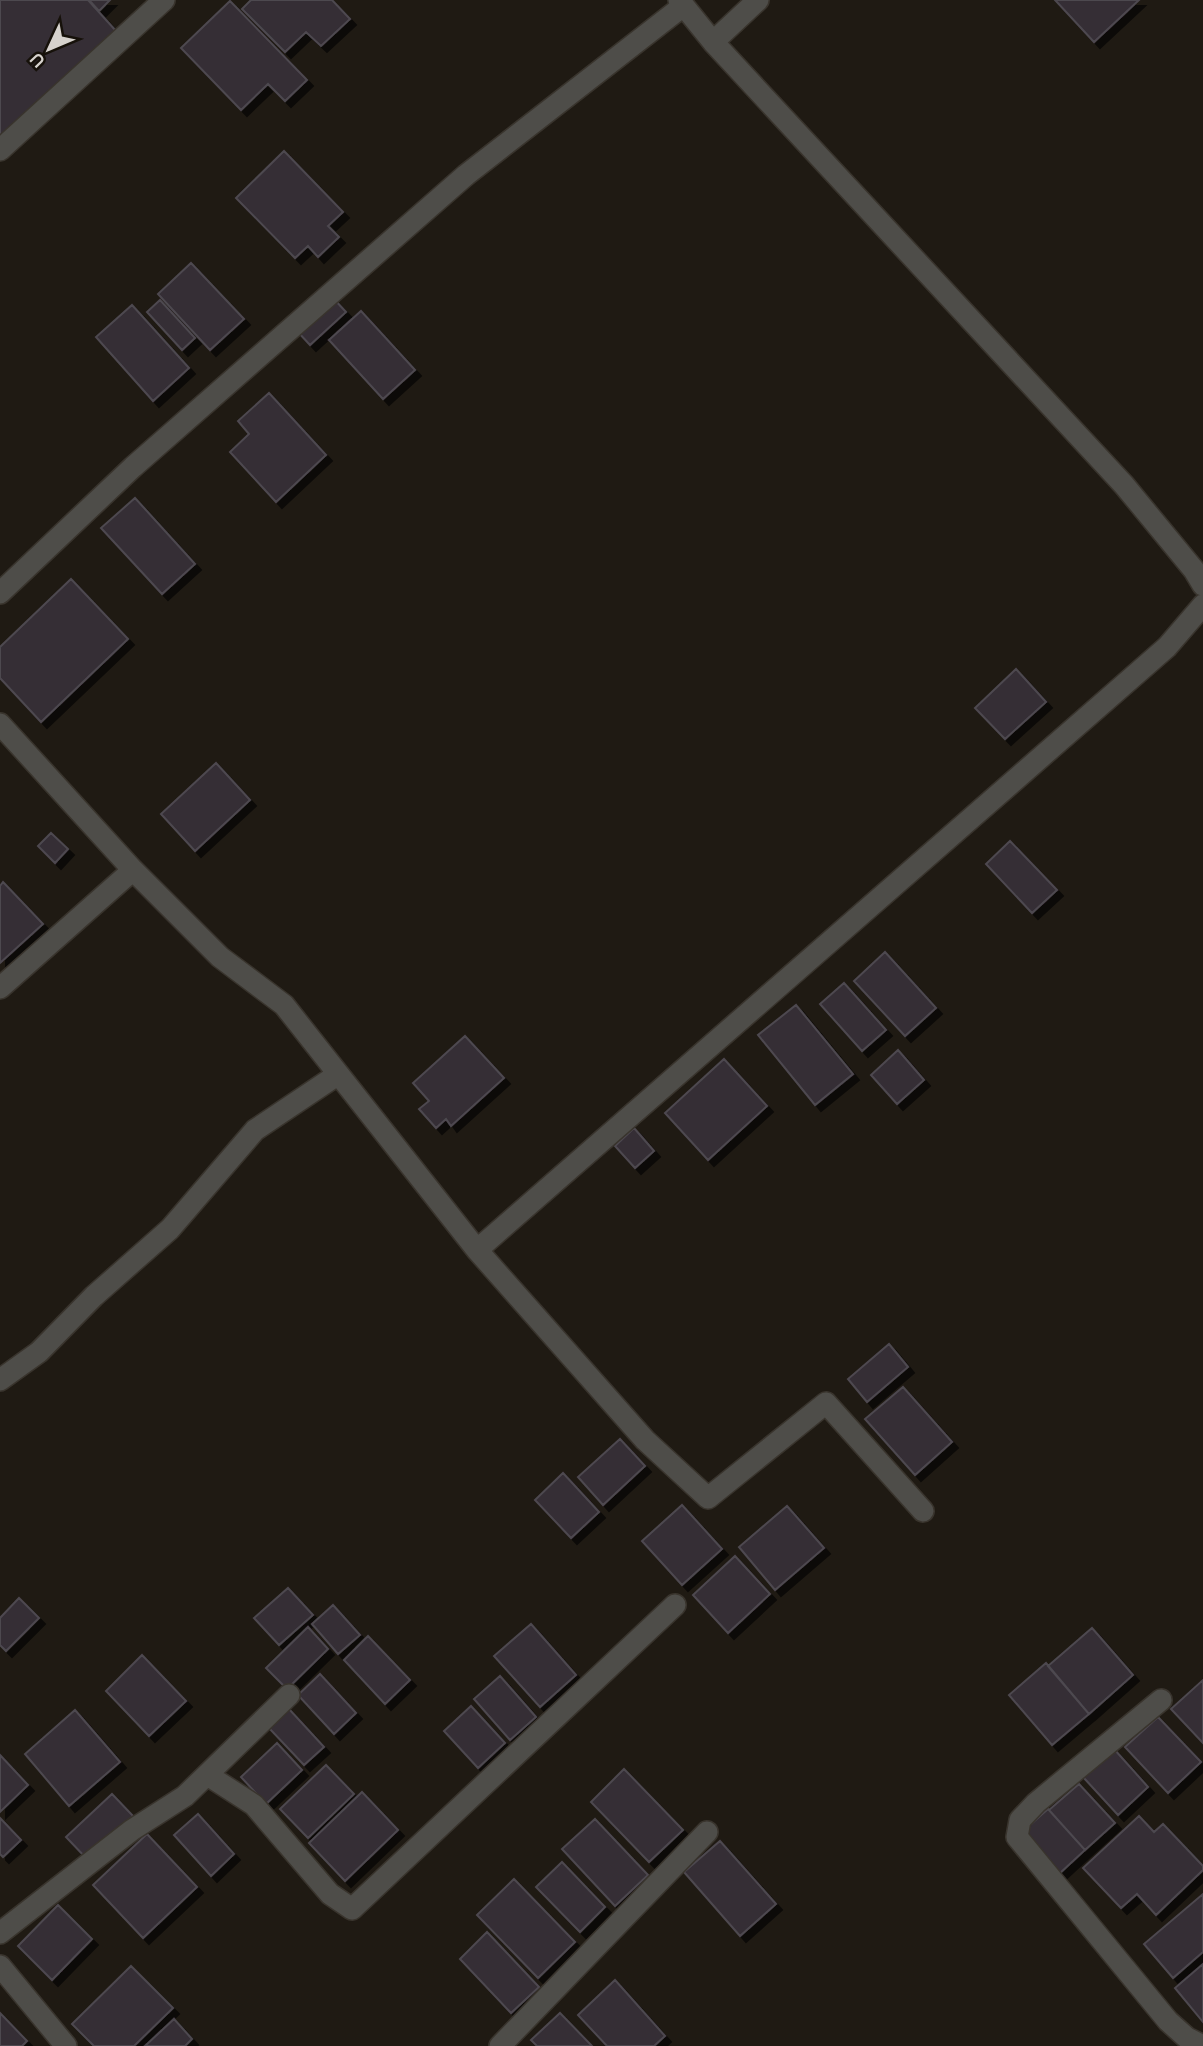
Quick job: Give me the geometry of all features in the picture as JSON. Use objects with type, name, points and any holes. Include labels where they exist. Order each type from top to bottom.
[{"type":"street","points":[[0,150],[164,0]]},
{"type":"street","points":[[713,42],[758,0]]},
{"type":"street","points":[[0,593],[133,467],[466,175],[681,3],[713,42],[1124,485],[1203,585]]},
{"type":"street","points":[[477,1250],[1167,646],[1203,605]]},
{"type":"street","points":[[0,724],[133,870],[220,957],[284,1005],[477,1250],[645,1440],[708,1498],[826,1403],[923,1511]]},
{"type":"street","points":[[0,988],[133,870]]},
{"type":"street","points":[[0,1380],[39,1352],[94,1296],[170,1229],[255,1130],[337,1075]]},
{"type":"street","points":[[209,1776],[254,1805],[330,1894],[352,1909],[675,1605]]},
{"type":"street","points":[[0,1933],[132,1830],[160,1813],[209,1776],[289,1695]]},
{"type":"street","points":[[1161,1700],[1036,1803],[1020,1820],[1017,1837],[1168,2021],[1186,2038],[1203,2046]]},
{"type":"street","points":[[500,2046],[707,1832]]},
{"type":"street","points":[[0,1966],[66,2046]]},
{"type":"building","points":[[0,0],[88,0],[116,31],[0,138]]},
{"type":"building","points":[[89,0],[110,0],[99,11]]},
{"type":"building","points":[[251,0],[332,0],[350,19],[321,46],[306,32],[285,52],[242,9]]},
{"type":"building","points":[[1055,0],[1139,0],[1094,42]]},
{"type":"building","points":[[230,1],[307,80],[285,101],[268,84],[241,110],[181,48]]},
{"type":"building","points":[[284,151],[343,212],[328,226],[339,237],[318,257],[308,246],[295,258],[236,198]]},
{"type":"building","points":[[191,263],[244,319],[210,350],[158,294]]},
{"type":"building","points":[[333,298],[346,312],[310,345],[297,331]]},
{"type":"building","points":[[160,300],[195,338],[182,350],[147,312]]},
{"type":"building","points":[[132,305],[189,368],[153,401],[96,337]]},
{"type":"building","points":[[361,311],[415,370],[383,399],[329,340]]},
{"type":"building","points":[[269,393],[326,455],[276,502],[230,452],[249,434],[238,421]]},
{"type":"building","points":[[135,498],[195,564],[162,594],[101,528]]},
{"type":"building","points":[[71,579],[128,639],[41,722],[0,678],[0,647]]},
{"type":"building","points":[[1016,669],[1046,702],[1005,739],[975,708]]},
{"type":"building","points":[[216,763],[250,800],[195,851],[161,814]]},
{"type":"building","points":[[51,833],[68,849],[55,863],[38,846]]},
{"type":"building","points":[[1010,841],[1057,890],[1032,913],[986,864]]},
{"type":"building","points":[[3,882],[43,924],[0,963],[0,886]]},
{"type":"building","points":[[885,952],[936,1008],[905,1036],[854,981]]},
{"type":"building","points":[[844,983],[886,1030],[862,1051],[820,1004]]},
{"type":"building","points":[[796,1005],[853,1074],[815,1105],[758,1035]]},
{"type":"building","points":[[465,1036],[504,1078],[451,1126],[446,1119],[436,1128],[419,1109],[429,1101],[413,1083]]},
{"type":"building","points":[[898,1050],[924,1080],[897,1104],[871,1075]]},
{"type":"building","points":[[724,1059],[767,1106],[708,1160],[665,1113]]},
{"type":"building","points":[[634,1128],[654,1151],[635,1168],[615,1146]]},
{"type":"building","points":[[889,1344],[908,1367],[867,1402],[848,1379]]},
{"type":"building","points":[[903,1387],[952,1442],[915,1475],[865,1419]]},
{"type":"building","points":[[620,1439],[645,1466],[603,1505],[578,1477]]},
{"type":"building","points":[[563,1473],[599,1512],[571,1538],[535,1500]]},
{"type":"building","points":[[682,1505],[722,1549],[682,1585],[642,1541]]},
{"type":"building","points":[[787,1506],[824,1548],[775,1590],[739,1547]]},
{"type":"building","points":[[735,1556],[770,1594],[728,1633],[693,1595]]},
{"type":"building","points":[[288,1588],[313,1615],[279,1645],[254,1618]]},
{"type":"building","points":[[19,1598],[39,1618],[6,1651],[0,1645],[0,1618]]},
{"type":"building","points":[[333,1605],[360,1635],[338,1654],[312,1624]]},
{"type":"building","points":[[531,1624],[576,1675],[540,1707],[494,1656]]},
{"type":"building","points":[[308,1627],[328,1649],[287,1689],[266,1668]]},
{"type":"building","points":[[1092,1628],[1133,1675],[1089,1714],[1048,1666]]},
{"type":"building","points":[[368,1636],[410,1680],[385,1704],[344,1660]]},
{"type":"building","points":[[142,1655],[186,1701],[149,1736],[106,1691]]},
{"type":"building","points":[[1046,1663],[1089,1714],[1052,1745],[1009,1695]]},
{"type":"building","points":[[320,1674],[356,1713],[334,1734],[298,1695]]},
{"type":"building","points":[[500,1676],[536,1717],[510,1740],[474,1699]]},
{"type":"building","points":[[1203,1680],[1203,1743],[1171,1709]]},
{"type":"building","points":[[471,1706],[505,1743],[478,1768],[444,1731]]},
{"type":"building","points":[[289,1709],[324,1747],[304,1765],[269,1728]]},
{"type":"building","points":[[75,1710],[120,1762],[69,1806],[25,1754]]},
{"type":"building","points":[[1158,1717],[1201,1762],[1168,1793],[1125,1747]]},
{"type":"building","points":[[277,1743],[302,1770],[266,1804],[241,1777]]},
{"type":"building","points":[[1114,1749],[1148,1787],[1118,1815],[1083,1777]]},
{"type":"building","points":[[0,1755],[28,1785],[0,1812]]},
{"type":"building","points":[[326,1765],[354,1794],[308,1838],[280,1809]]},
{"type":"building","points":[[624,1769],[683,1830],[649,1862],[591,1802]]},
{"type":"building","points":[[1079,1784],[1115,1823],[1085,1850],[1049,1810]]},
{"type":"building","points":[[362,1792],[398,1830],[345,1881],[309,1843]]},
{"type":"building","points":[[112,1794],[133,1816],[87,1859],[66,1837]]},
{"type":"building","points":[[1048,1809],[1085,1850],[1060,1873],[1022,1832]]},
{"type":"building","points":[[198,1814],[234,1854],[211,1876],[174,1835]]},
{"type":"building","points":[[1139,1816],[1154,1832],[1163,1824],[1203,1866],[1203,1870],[1156,1915],[1137,1894],[1121,1908],[1083,1868]]},
{"type":"building","points":[[0,1818],[21,1840],[3,1857],[0,1854]]},
{"type":"building","points":[[595,1819],[648,1875],[615,1906],[562,1849]]},
{"type":"building","points":[[147,1834],[197,1887],[143,1938],[93,1885]]},
{"type":"building","points":[[720,1841],[776,1904],[740,1936],[684,1872]]},
{"type":"building","points":[[562,1862],[605,1907],[580,1932],[536,1887]]},
{"type":"building","points":[[514,1879],[575,1942],[538,1978],[477,1915]]},
{"type":"building","points":[[1203,1894],[1203,1952],[1173,1978],[1144,1944]]},
{"type":"building","points":[[58,1905],[92,1939],[52,1980],[18,1946]]},
{"type":"building","points":[[487,1932],[539,1987],[511,2013],[460,1959]]},
{"type":"building","points":[[1203,1964],[1203,2022],[1175,1988]]},
{"type":"building","points":[[131,1966],[173,2008],[134,2046],[94,2046],[72,2024]]},
{"type":"building","points":[[615,1980],[665,2036],[654,2046],[607,2046],[578,2015]]},
{"type":"building","points":[[0,2013],[27,2041],[22,2046],[0,2046]]},
{"type":"building","points":[[560,2013],[592,2046],[537,2046],[531,2040]]},
{"type":"building","points":[[174,2019],[192,2039],[185,2046],[145,2046]]}]
